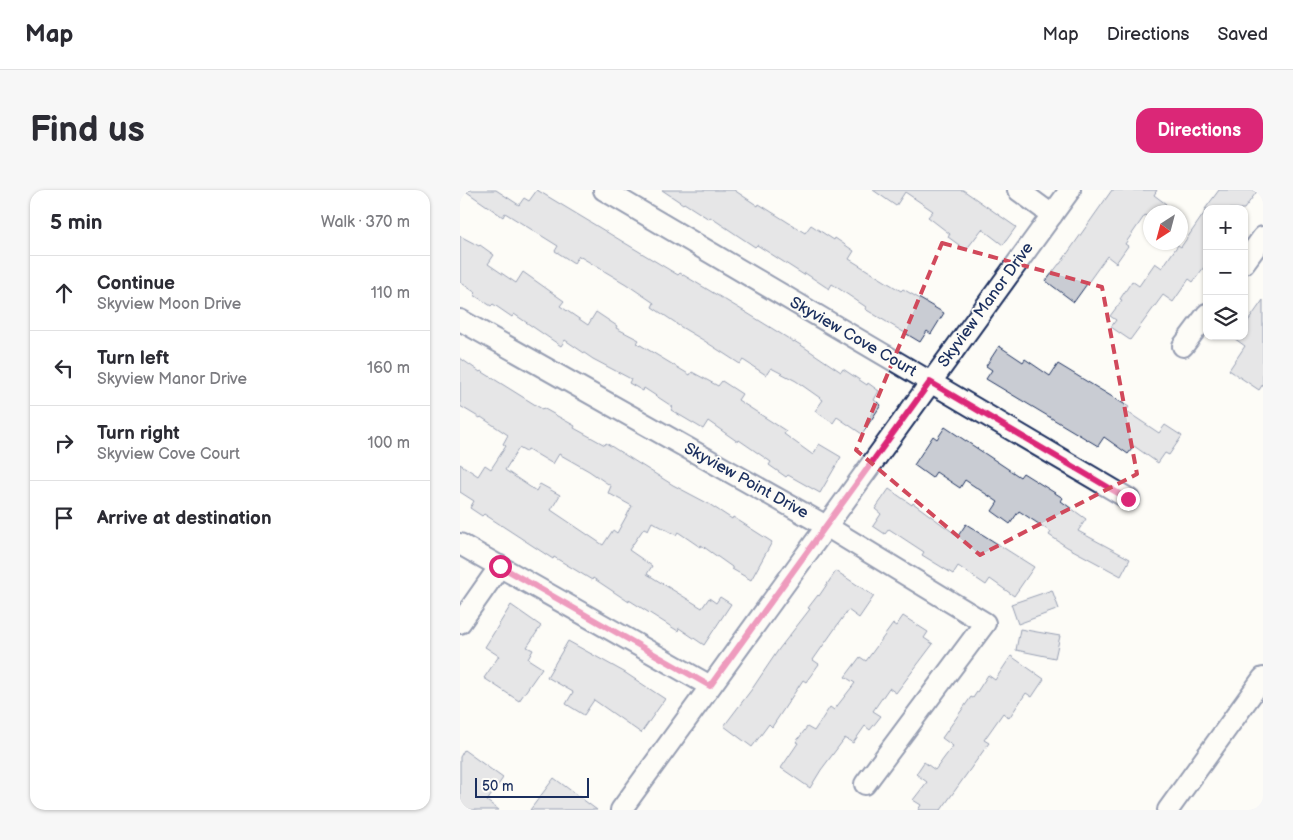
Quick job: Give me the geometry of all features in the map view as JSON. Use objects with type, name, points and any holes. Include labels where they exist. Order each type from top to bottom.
[{"type":"street","name":"Skyview Cove Court","points":[[604,190],[1128,499]]},
{"type":"street","points":[[1018,190],[1052,214]]},
{"type":"street","name":"Skyview Manor Drive","points":[[621,810],[1070,190]]},
{"type":"street","points":[[1248,258],[1263,237]]},
{"type":"street","points":[[1183,346],[1203,319]]},
{"type":"street","name":"Skyview Point Drive","points":[[460,320],[826,526],[985,623],[865,784]]},
{"type":"street","points":[[460,544],[710,686]]},
{"type":"street","points":[[460,623],[500,566]]},
{"type":"street","points":[[1168,810],[1263,678]]},
{"type":"highlighted area","points":[[942,243],[1102,287],[1137,474],[980,555],[856,450]]},
{"type":"building","points":[[464,190],[496,190],[519,205],[524,198],[529,201],[537,190],[678,275],[680,273],[794,341],[841,372],[843,369],[867,385],[868,383],[879,391],[874,400],[881,405],[862,434],[837,417],[833,423],[815,411],[823,400],[796,381],[771,368],[766,375],[743,360],[740,364],[676,324],[652,307],[654,303],[626,284],[579,256],[574,263],[555,251],[558,246],[505,213],[503,217]]},
{"type":"building","points":[[662,190],[734,190],[805,233],[811,225],[834,240],[835,238],[854,251],[849,259],[901,291],[903,289],[944,313],[931,334],[927,331],[920,342],[865,309],[866,307],[832,284],[829,289],[757,245],[755,247],[710,217],[709,219]]},
{"type":"building","points":[[873,190],[963,190],[1016,227],[1003,245],[982,229],[966,250],[948,237],[950,234],[928,217],[933,211],[905,192],[896,206]]},
{"type":"building","points":[[1112,190],[1157,190],[1154,195],[1166,204],[1143,205],[1143,218],[1125,244],[1128,246],[1116,263],[1107,256],[1074,302],[1046,281]]},
{"type":"building","points":[[1219,190],[1258,190],[1247,205],[1208,205]]},
{"type":"building","points":[[1203,215],[1203,268],[1193,282],[1189,279],[1173,302],[1163,295],[1130,340],[1111,327],[1116,320],[1110,316],[1122,300],[1120,299],[1132,281],[1139,286],[1155,263],[1162,268],[1175,250],[1188,250],[1188,237]]},
{"type":"building","points":[[460,236],[480,245],[494,255],[488,264],[516,283],[523,272],[564,301],[560,306],[588,325],[596,312],[617,326],[616,328],[639,340],[637,343],[690,375],[692,372],[718,386],[722,381],[742,394],[738,400],[786,431],[784,434],[813,455],[819,444],[841,457],[820,493],[788,475],[786,477],[769,465],[771,462],[708,421],[703,429],[671,410],[673,407],[644,388],[643,391],[629,383],[631,379],[593,359],[565,340],[561,346],[514,314],[512,317],[493,304],[491,306],[474,295],[476,293],[460,282]]},
{"type":"building","points":[[1263,300],[1263,384],[1259,390],[1229,370],[1245,346],[1237,340],[1248,340],[1248,321]]},
{"type":"building","points":[[999,346],[1023,362],[1025,359],[1050,376],[1058,364],[1129,407],[1126,411],[1159,433],[1165,425],[1182,436],[1169,455],[1165,453],[1158,463],[1134,446],[1128,454],[1104,437],[1098,446],[986,379],[992,370],[986,366]]},
{"type":"building","points":[[460,358],[542,409],[575,426],[574,428],[605,445],[606,443],[673,485],[709,504],[732,519],[733,517],[772,542],[751,580],[732,569],[732,567],[701,545],[700,547],[678,532],[676,535],[652,522],[648,530],[644,528],[629,550],[652,566],[647,574],[702,608],[709,598],[716,603],[720,597],[731,604],[704,645],[679,628],[678,631],[629,600],[629,602],[593,578],[592,580],[554,557],[553,559],[484,514],[482,516],[470,508],[474,501],[460,492],[460,464],[478,476],[485,465],[491,469],[506,446],[503,444],[508,435],[460,406]],"holes":[[[519,448],[526,452],[528,449],[553,464],[559,454],[611,486],[608,493],[632,506],[617,533],[613,530],[603,545],[551,510],[560,495],[540,484],[536,491],[505,470]]]},
{"type":"building","points":[[945,427],[1020,477],[1023,473],[1063,498],[1061,501],[1086,519],[1078,531],[1130,559],[1121,576],[1067,547],[1049,535],[1051,532],[1019,511],[1010,524],[992,511],[998,502],[965,480],[960,488],[936,472],[932,478],[914,465],[933,436],[937,439]]},
{"type":"building","points":[[889,489],[912,505],[913,503],[958,536],[966,524],[1034,567],[1014,596],[990,579],[986,585],[958,566],[953,574],[922,555],[924,552],[889,529],[885,534],[873,526],[881,514],[875,509]]},
{"type":"building","points":[[836,571],[874,596],[859,618],[848,610],[813,660],[819,664],[806,682],[803,680],[772,727],[769,724],[752,747],[724,726]]},
{"type":"building","points":[[1052,590],[1059,609],[1018,624],[1011,604]]},
{"type":"building","points":[[511,605],[541,626],[527,647],[533,650],[528,659],[542,668],[519,701],[484,678],[499,656],[485,647]]},
{"type":"building","points":[[903,616],[928,632],[924,638],[933,644],[896,693],[889,688],[873,711],[881,716],[870,730],[865,726],[853,743],[845,738],[810,788],[781,768],[807,727],[814,731],[830,707],[834,710],[855,683],[845,677],[860,657],[866,661],[893,624],[896,626]]},
{"type":"building","points":[[1020,629],[1060,636],[1055,658],[1016,650]]},
{"type":"building","points":[[568,641],[624,672],[665,699],[641,733],[594,700],[584,715],[566,704],[573,692],[547,677]]},
{"type":"building","points":[[1011,656],[1044,679],[1032,697],[1026,693],[1009,718],[1003,713],[984,740],[989,743],[941,810],[918,810],[921,805],[913,800],[927,782],[916,774],[924,762],[935,770],[953,746],[942,738],[988,675],[995,680]]},
{"type":"building","points":[[464,750],[503,778],[487,801],[499,810],[460,810],[460,757]]},
{"type":"building","points":[[554,778],[597,810],[530,810]]},
{"type":"route","points":[[500,566],[710,686],[930,382],[1128,499]]}]
